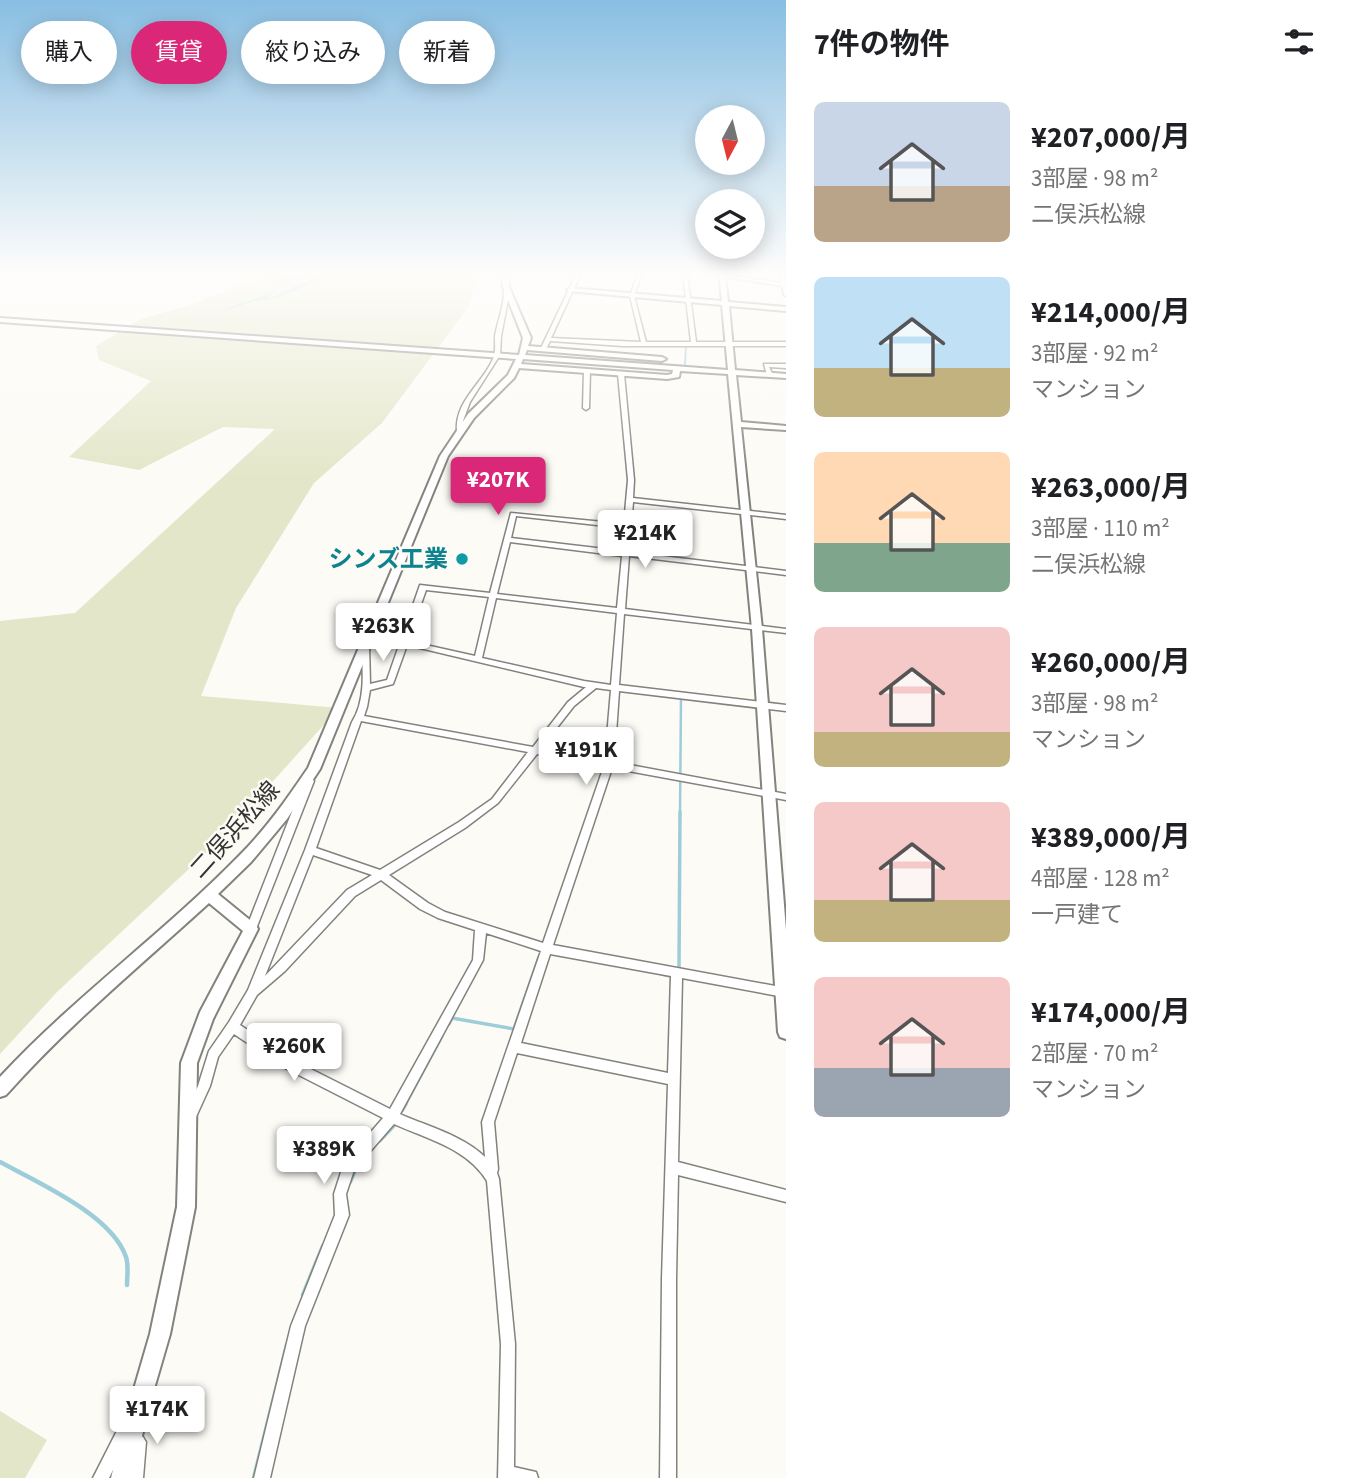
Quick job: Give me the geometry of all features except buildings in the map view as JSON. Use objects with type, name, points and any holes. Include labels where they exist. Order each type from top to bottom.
[{"type":"main road","points":[[305,342],[786,376]]},
{"type":"main road","points":[[521,357],[526,342]]},
{"type":"main road","points":[[730,344],[757,629],[786,1032]]},
{"type":"main road","points":[[521,357],[543,350],[642,357],[673,363],[665,367]]},
{"type":"main road","points":[[521,357],[587,371],[621,374],[670,377],[685,369]]},
{"type":"main road","name":"二俣浜松線","points":[[0,1089],[68,1016],[209,895],[264,839],[293,804],[314,769],[428,492],[459,431],[484,401],[503,385],[521,357]]},
{"type":"main road","points":[[737,424],[786,428]]},
{"type":"street","points":[[459,431],[459,422],[482,377],[497,355],[498,342]]},
{"type":"street","points":[[543,350],[547,342]]},
{"type":"street","points":[[579,342],[786,344]]},
{"type":"street","points":[[593,354],[595,343]]},
{"type":"street","points":[[642,357],[670,359],[685,369]]},
{"type":"street","points":[[770,375],[766,365],[786,366]]},
{"type":"street","points":[[586,408],[587,371]]},
{"type":"street","points":[[530,1478],[506,1475],[508,1344],[488,1122],[608,765],[631,473],[621,374]]},
{"type":"street","points":[[629,500],[786,517]]},
{"type":"street","points":[[478,658],[513,514],[627,526]]},
{"type":"street","points":[[507,540],[786,573]]},
{"type":"street","points":[[366,688],[390,682],[423,587],[786,631]]},
{"type":"street","points":[[404,642],[593,685],[786,708]]},
{"type":"street","points":[[188,1121],[196,1108],[213,1055],[253,992],[310,850],[356,722],[360,718],[366,688],[365,644]]},
{"type":"street","points":[[253,992],[304,947],[336,907],[351,893],[495,802],[571,705],[593,685]]},
{"type":"street","points":[[360,718],[786,797]]},
{"type":"street","points":[[122,1478],[160,1334],[186,1207],[189,1063],[195,1041],[251,929],[314,769]]},
{"type":"street","points":[[310,850],[382,875],[424,906],[442,915],[545,948],[784,992]]},
{"type":"street","points":[[209,895],[251,929]]},
{"type":"street","points":[[262,1478],[298,1326],[342,1216],[340,1194],[349,1166],[392,1117],[478,960],[481,927]]},
{"type":"street","points":[[668,1478],[671,1167],[677,973]]},
{"type":"street","points":[[233,1026],[256,1045],[392,1117],[461,1147],[487,1166],[493,1179]]},
{"type":"street","points":[[515,1047],[674,1080]]},
{"type":"street","points":[[671,1167],[786,1196]]},
{"type":"street","points":[[101,1478],[124,1429],[137,1413]]},
{"type":"street","points":[[135,1478],[139,1451],[137,1413]]},
{"type":"green space","points":[[103,342],[442,342],[382,423],[314,483],[236,608],[201,696],[339,708],[220,840],[57,992],[0,1054],[0,621],[75,613],[275,429],[223,427],[139,470],[69,457],[151,381],[99,360],[96,346]]},
{"type":"green space","points":[[0,1411],[47,1440],[25,1478],[0,1478]]},
{"type":"waterway","points":[[685,364],[686,345],[689,345]]},
{"type":"waterway","points":[[680,814],[681,698],[684,699]]},
{"type":"waterway","points":[[679,968],[680,812]]},
{"type":"waterway","points":[[449,1024],[452,1018],[514,1029],[539,957]]},
{"type":"waterway","points":[[662,974],[670,976]]},
{"type":"waterway","points":[[405,1105],[442,1036]]},
{"type":"waterway","points":[[402,1110],[406,1103]]},
{"type":"waterway","points":[[380,1140],[395,1124]]},
{"type":"waterway","points":[[0,1162],[72,1201],[106,1227],[126,1257],[127,1285]]},
{"type":"waterway","points":[[350,1182],[357,1165]]},
{"type":"waterway","points":[[303,1295],[323,1246]]},
{"type":"waterway","points":[[254,1478],[287,1345]]},
{"type":"place","name":"シンズ工業","points":[[462,559]]}]
